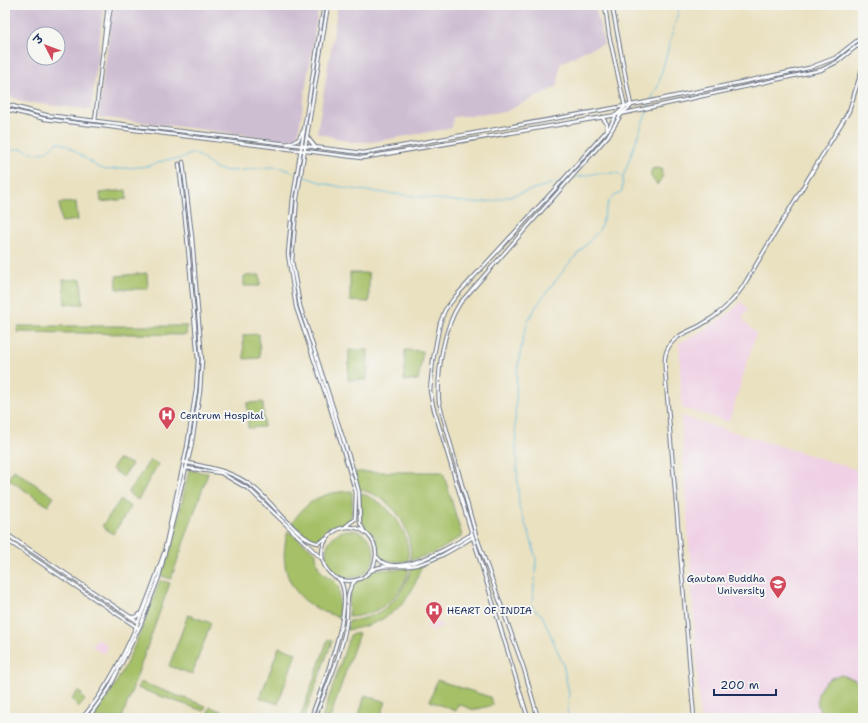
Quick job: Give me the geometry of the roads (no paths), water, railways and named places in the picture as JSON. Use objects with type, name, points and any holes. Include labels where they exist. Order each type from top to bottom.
[{"type":"street","points":[[95,121],[109,5]]},
{"type":"street","points":[[184,462],[223,470],[236,476],[266,498],[296,530],[307,538],[318,543],[337,529],[346,526],[354,519],[356,492],[330,407],[296,307],[288,254],[296,178],[324,5]]},
{"type":"street","points":[[328,5],[300,179],[293,238],[294,275],[300,306],[353,469],[359,492],[360,523],[364,531]]},
{"type":"street","points":[[605,5],[609,35],[625,106]]},
{"type":"street","points":[[612,5],[631,106]]},
{"type":"street","points":[[5,104],[46,115],[363,153],[631,106],[817,66],[835,58],[863,36]]},
{"type":"street","points":[[5,109],[45,119],[362,158],[616,115],[651,106],[821,70],[837,62],[863,41]]},
{"type":"street","points":[[857,46],[863,49]]},
{"type":"street","points":[[694,718],[666,383],[666,352],[672,341],[681,333],[701,325],[727,306],[742,288],[849,111],[863,66]]},
{"type":"street","points":[[528,718],[430,391],[440,323],[445,310],[455,297],[570,172],[607,130],[616,115],[625,106]]},
{"type":"street","points":[[538,718],[524,669],[474,535],[439,402],[438,389],[447,328],[451,317],[460,303],[578,171],[608,136],[622,113],[631,106]]},
{"type":"street","points":[[602,117],[607,124],[607,130]]},
{"type":"street","points":[[287,144],[298,140],[305,127]]},
{"type":"street","points":[[308,134],[310,142],[316,148]]},
{"type":"street","points":[[88,718],[109,689],[141,624],[159,577],[188,463],[200,392],[202,360],[192,237],[182,162]]},
{"type":"street","points":[[82,718],[106,687],[120,654],[141,613],[164,552],[184,462],[196,390],[198,360],[179,164]]},
{"type":"street","points":[[182,467],[221,474],[250,490],[321,558],[326,568],[339,579],[344,587],[343,617],[339,637],[311,718]]},
{"type":"street","points":[[346,526],[355,527],[364,531],[373,539],[377,556],[374,565],[368,573]]},
{"type":"street","points":[[5,533],[141,624]]},
{"type":"street","points":[[377,556],[384,562],[393,564],[415,562],[443,551],[474,535]]},
{"type":"street","points":[[339,579],[355,580],[377,567],[404,567],[428,561],[474,535]]},
{"type":"street","points":[[321,558],[326,538]]},
{"type":"street","points":[[5,539],[138,628]]},
{"type":"street","points":[[315,718],[343,642],[347,624],[349,592],[355,580]]},
{"type":"street","points":[[129,617],[136,617],[141,613]]},
{"type":"street","points":[[128,622],[132,625],[133,631]]},
{"type":"waterway","points":[[651,100],[658,86],[680,5]]},
{"type":"waterway","points":[[623,177],[650,103]]},
{"type":"waterway","points":[[5,154],[16,149],[23,149],[34,153],[42,153],[58,142],[66,145],[98,167],[106,170],[149,166],[166,160],[179,159],[193,153],[214,167],[222,170],[235,171],[274,167],[282,168],[295,173]]},
{"type":"waterway","points":[[567,718],[569,693],[563,664],[542,615],[533,608],[532,603],[536,559],[531,539],[519,507],[515,424],[517,372],[523,338],[528,321],[537,305],[567,266],[600,229],[609,200],[622,191],[623,178],[618,173],[598,173],[572,178]]},
{"type":"waterway","points":[[302,176],[323,183],[351,189],[473,203],[493,201],[561,181]]},
{"type":"place","name":"Centrum Hospital","points":[[167,430]]},
{"type":"place","name":"Gautam Buddha University","points":[[778,599]]},
{"type":"place","name":"HEART OF INDIA","points":[[434,625]]}]
